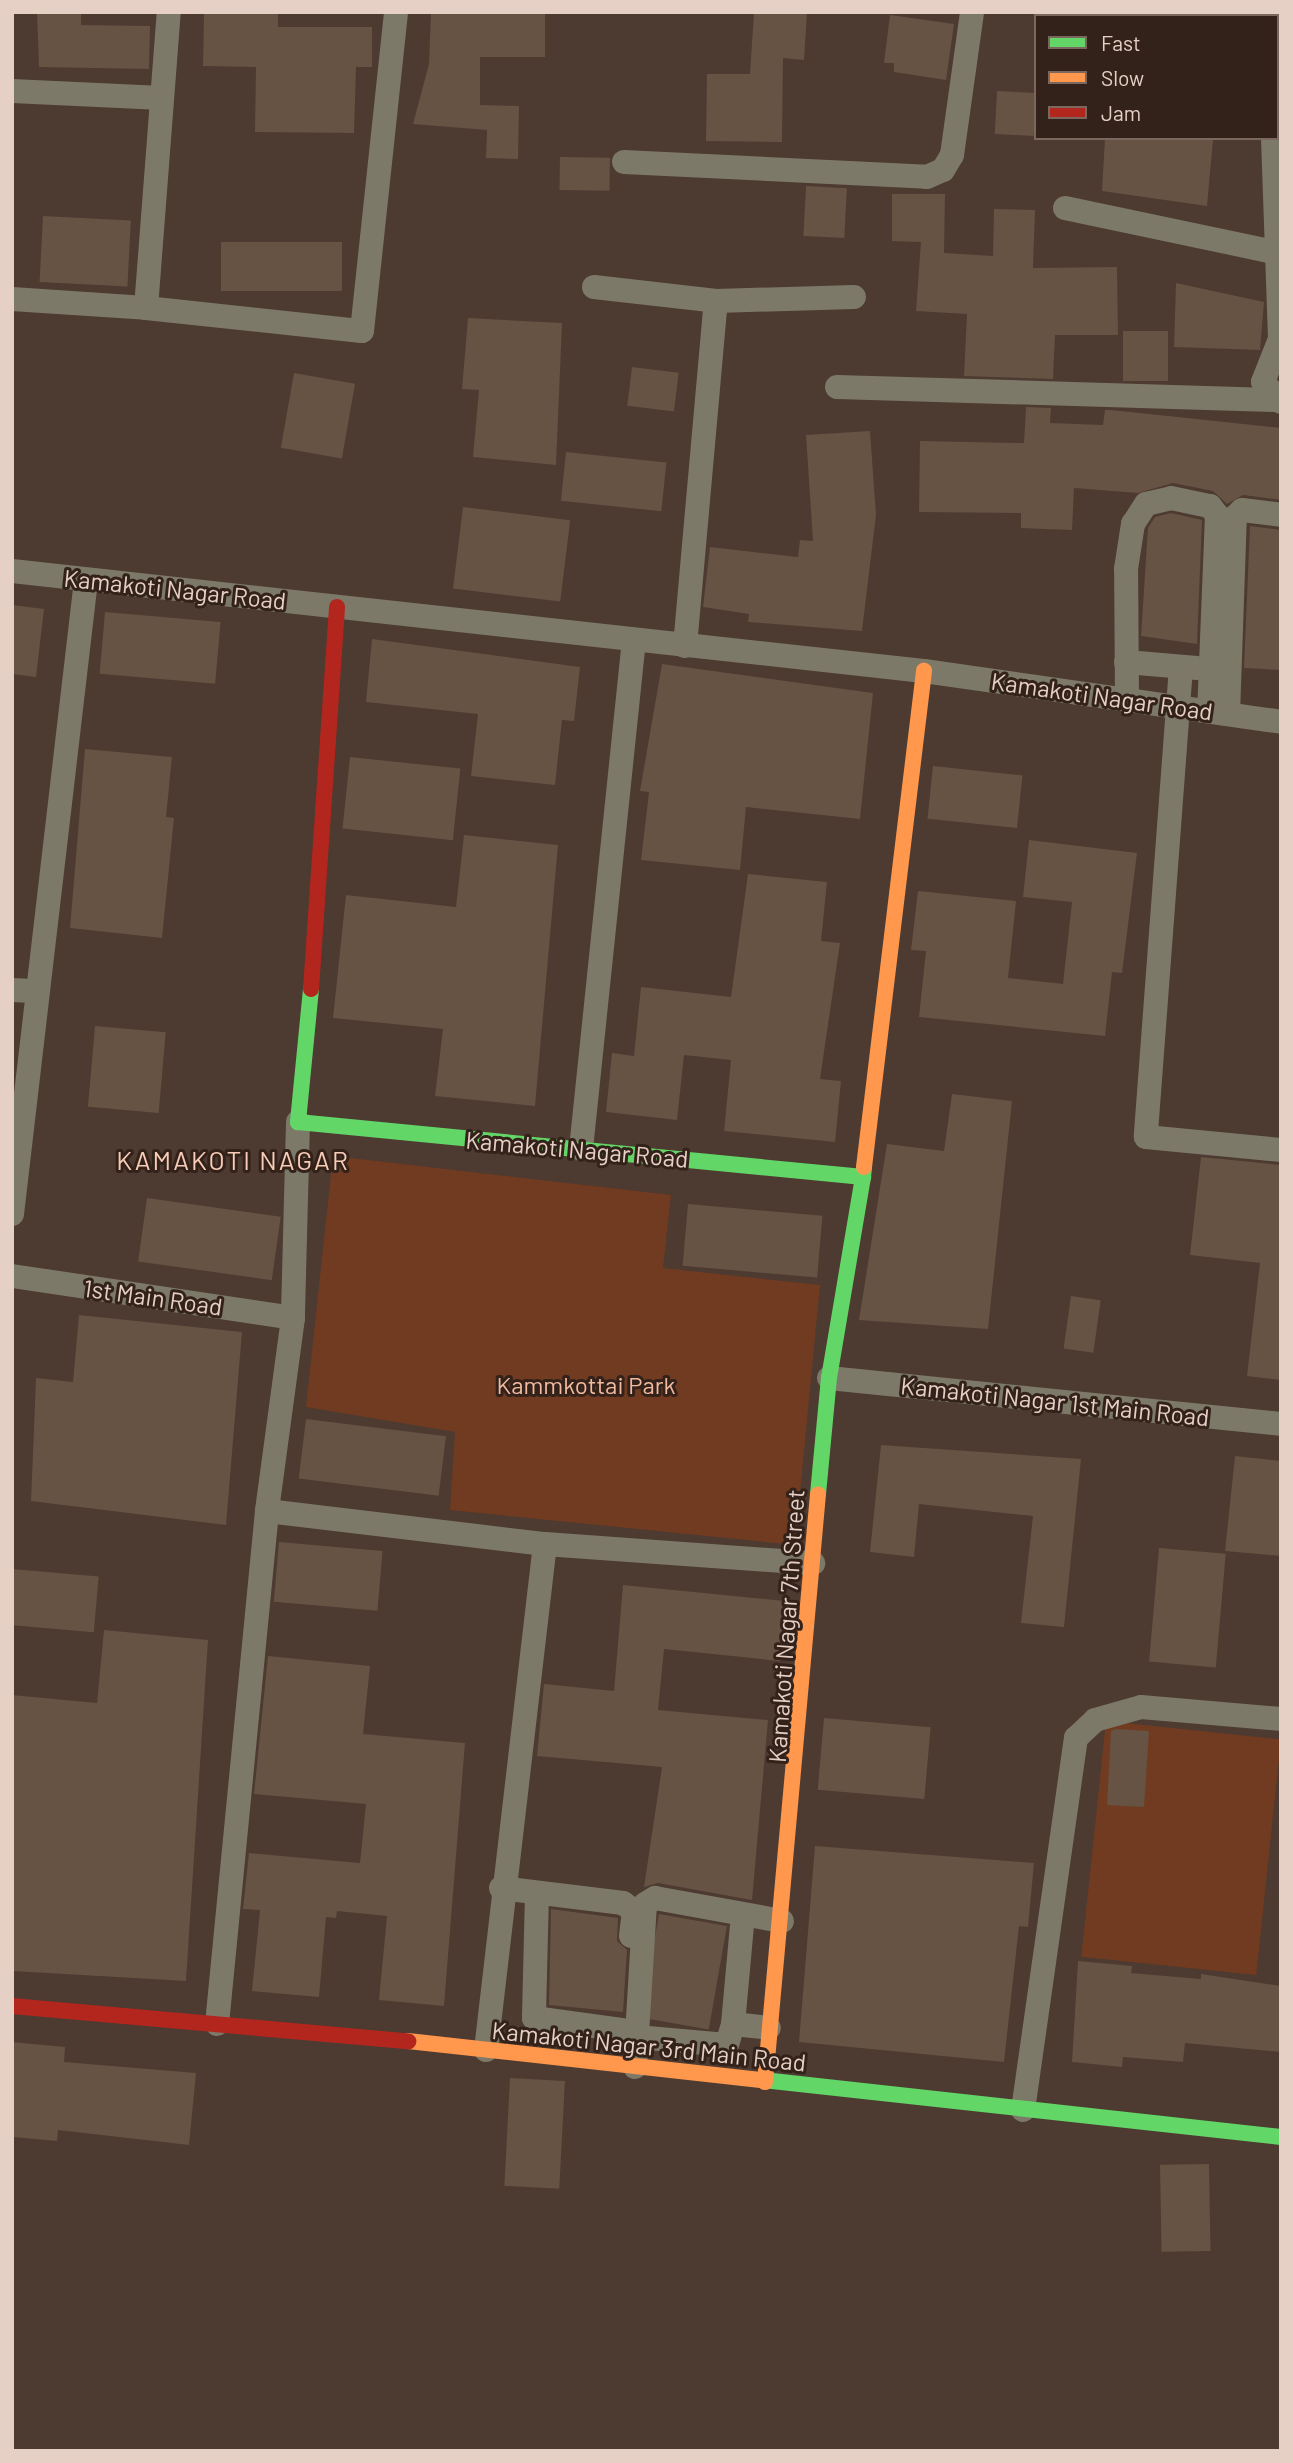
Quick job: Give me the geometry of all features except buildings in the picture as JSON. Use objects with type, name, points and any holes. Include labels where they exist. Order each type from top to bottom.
[{"type":"street","points":[[146,308],[169,12]]},
{"type":"street","points":[[12,299],[146,308],[362,331],[396,12]]},
{"type":"street","points":[[624,162],[927,177],[943,170],[952,155],[972,12]]},
{"type":"street","points":[[12,91],[162,97]]},
{"type":"street","points":[[1273,140],[1280,339],[1263,382],[1278,401]]},
{"type":"street","points":[[1065,208],[1278,253]]},
{"type":"street","points":[[594,287],[716,301],[854,297]]},
{"type":"street","points":[[685,646],[716,301]]},
{"type":"street","points":[[837,387],[1278,401]]},
{"type":"street","points":[[1127,699],[1126,569],[1133,524],[1146,504],[1171,498],[1210,506],[1217,515],[1211,670],[1219,712]]},
{"type":"street","points":[[1219,712],[1235,517],[1242,510],[1281,515]]},
{"type":"street","name":"Kamakoti Nagar Road","points":[[12,571],[924,671],[1281,722]]},
{"type":"street","points":[[12,1214],[23,991],[86,580]]},
{"type":"street","points":[[217,2024],[267,1511],[293,1318],[298,1122],[324,846],[337,607]]},
{"type":"street","points":[[581,1149],[634,640]]},
{"type":"street","points":[[1126,662],[1211,670]]},
{"type":"street","points":[[1169,666],[1146,1137],[1281,1150]]},
{"type":"street","points":[[863,1177],[924,671]]},
{"type":"street","name":"Kamakoti Nagar Road","points":[[298,1122],[863,1177]]},
{"type":"street","name":"Kamakoti Nagar 7th Street","points":[[765,2082],[782,1921],[829,1378],[863,1177]]},
{"type":"street","name":"1st Main Road","points":[[12,1276],[293,1318]]},
{"type":"street","name":"Kamakoti Nagar 1st Main Road","points":[[829,1378],[1281,1424]]},
{"type":"street","points":[[267,1511],[545,1544],[813,1563]]},
{"type":"street","points":[[486,2050],[501,1888],[545,1544]]},
{"type":"street","points":[[1023,2110],[1076,1738],[1096,1720],[1141,1707],[1281,1719]]},
{"type":"street","points":[[501,1888],[631,1906],[630,2033]]},
{"type":"street","points":[[537,1893],[534,2018],[727,2045],[733,2024],[743,1915]]},
{"type":"street","points":[[627,2066],[645,1904],[654,1898],[782,1921]]},
{"type":"street","name":"Kamakoti Nagar 3rd Main Road","points":[[12,2006],[486,2050],[1281,2137]]},
{"type":"street","points":[[733,2024],[769,2028]]},
{"type":"green space","name":"Kammkottai Park","points":[[333,1156],[671,1195],[663,1268],[820,1285],[795,1545],[450,1510],[455,1432],[306,1407]]},
{"type":"green space","points":[[1106,1721],[1281,1739],[1256,1975],[1081,1957]]},
{"type":"traffic: fast","points":[[311,989],[298,1122],[863,1177],[864,1167]]},
{"type":"traffic: fast","points":[[818,1494],[829,1378],[863,1177]]},
{"type":"traffic: fast","points":[[763,2080],[1281,2137]]},
{"type":"traffic: slow","points":[[864,1167],[924,671]]},
{"type":"traffic: slow","points":[[765,2082],[818,1494]]},
{"type":"traffic: slow","points":[[408,2041],[763,2080]]},
{"type":"traffic: jam","points":[[311,989],[337,607]]},
{"type":"traffic: jam","points":[[12,2006],[408,2041]]},
{"type":"district","name":"KAMAKOTI NAGAR","points":[[233,1160]]}]
